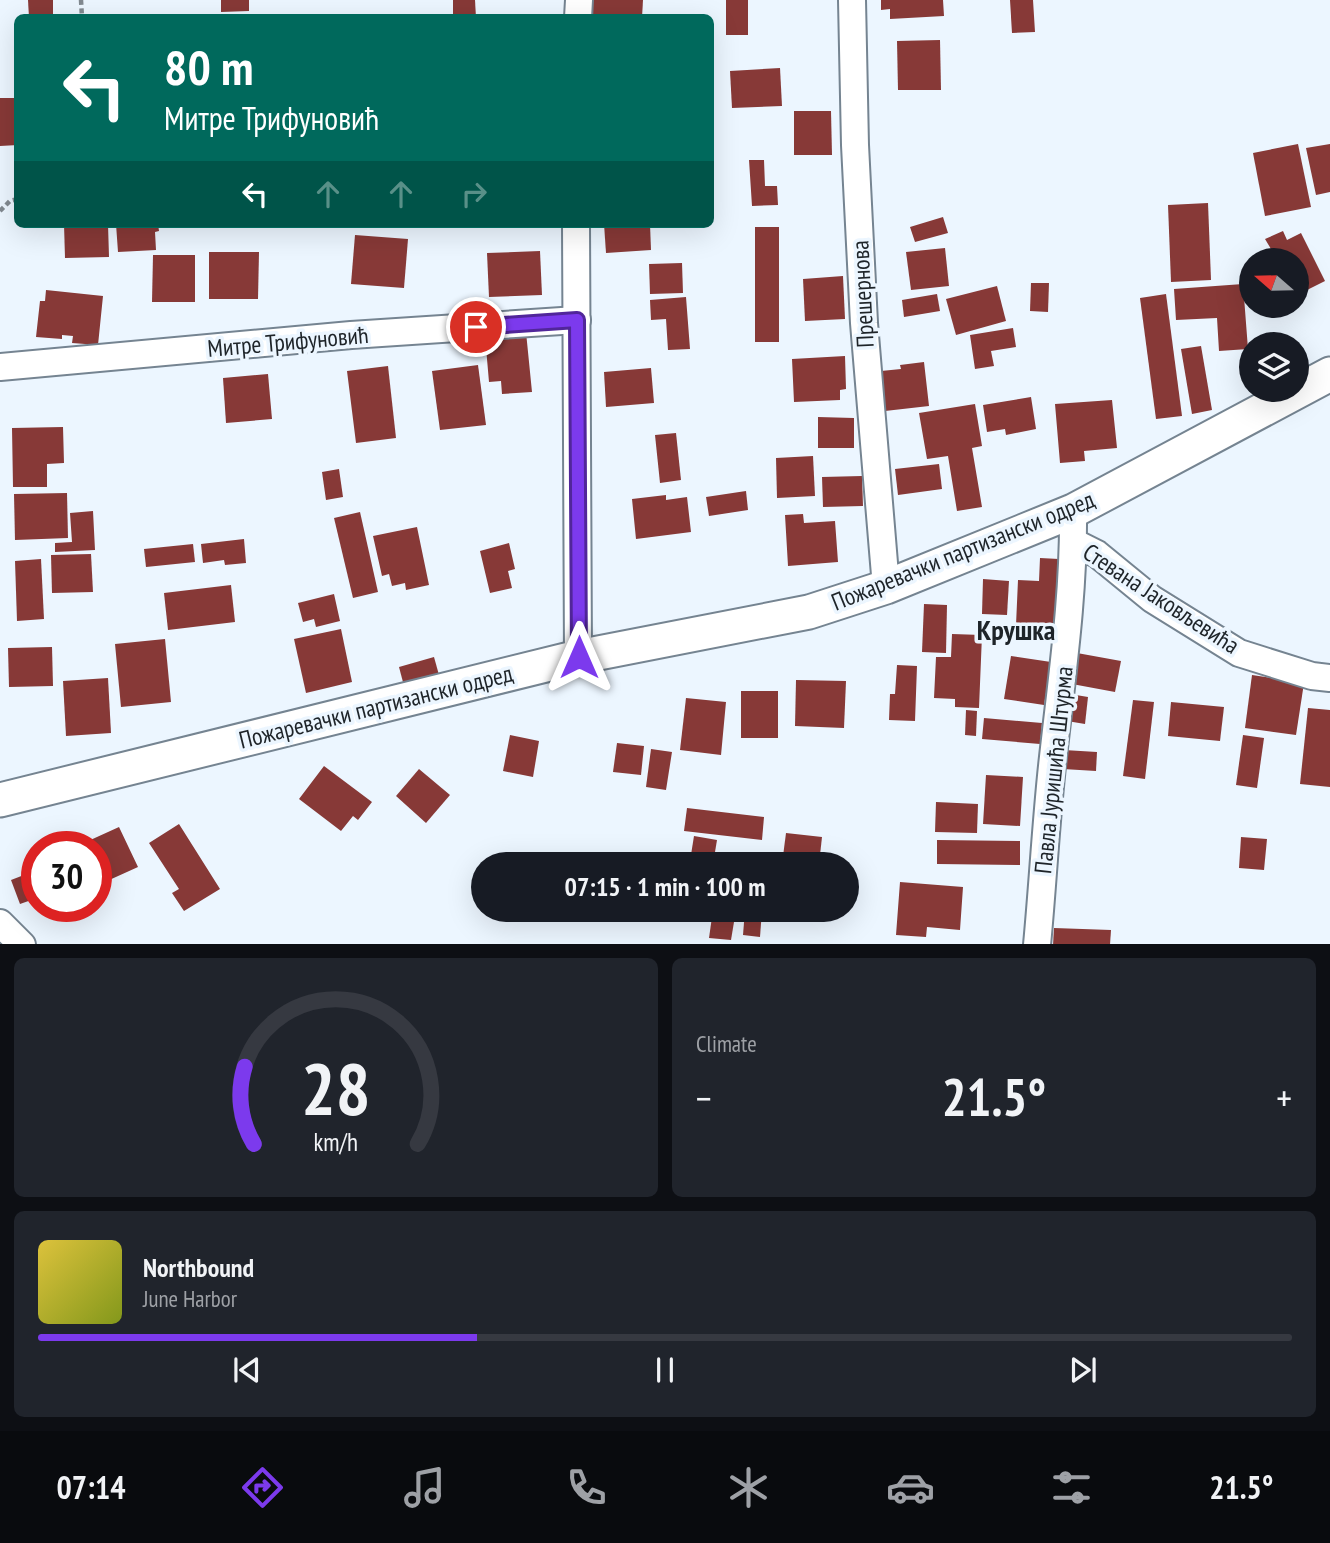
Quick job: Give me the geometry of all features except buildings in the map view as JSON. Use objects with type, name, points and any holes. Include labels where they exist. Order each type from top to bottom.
[{"type":"street","name":"Прешернова","points":[[852,0],[855,145],[864,324],[886,587]]},
{"type":"street","points":[[576,228],[579,657]]},
{"type":"street","name":"Митре Трифуновић","points":[[0,367],[351,335],[577,320]]},
{"type":"street","name":"Пожаревачки партизански одред","points":[[0,800],[579,657],[809,612],[1073,527],[1330,374]]},
{"type":"street","name":"Стевана Јаковљевића","points":[[1073,527],[1097,554],[1152,599],[1239,653],[1312,676],[1330,678]]},
{"type":"street","name":"Павла Јуришића Штурма","points":[[1037,944],[1052,761],[1065,662],[1073,527]]},
{"type":"street","points":[[0,923],[22,944]]},
{"type":"path","points":[[0,211],[14,200]]},
{"type":"district","name":"Крушка","points":[[1016,630]]},
{"type":"route","points":[[476,327],[577,320],[579,657]]}]
